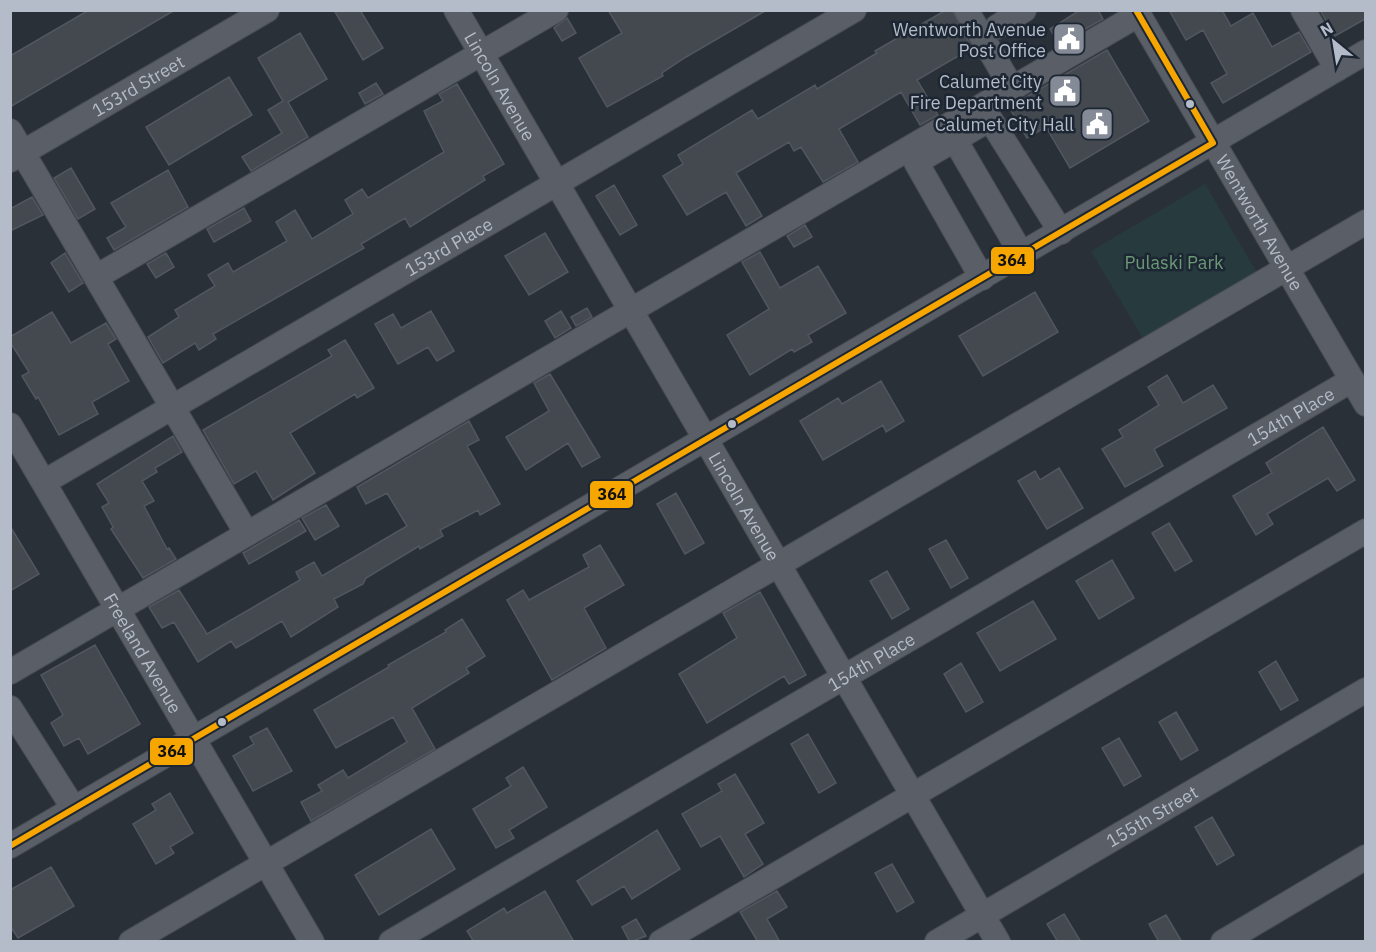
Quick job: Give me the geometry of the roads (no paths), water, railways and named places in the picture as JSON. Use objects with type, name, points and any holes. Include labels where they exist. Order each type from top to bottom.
[{"type":"street","name":"153rd Street","points":[[17,156],[267,10]]},
{"type":"street","name":"Lincoln Avenue","points":[[456,10],[998,942]]},
{"type":"street","points":[[96,277],[556,10]]},
{"type":"street","name":"153rd Place","points":[[44,482],[854,10]]},
{"type":"street","points":[[966,10],[1012,88]]},
{"type":"street","points":[[997,27],[1024,10]]},
{"type":"street","points":[[1303,10],[1337,69]]},
{"type":"street","points":[[10,672],[1137,13]]},
{"type":"street","name":"Wentworth Avenue","points":[[1137,13],[1365,404]]},
{"type":"street","points":[[10,846],[1365,52]]},
{"type":"street","points":[[982,278],[916,162],[990,119],[1061,232]]},
{"type":"street","points":[[10,131],[17,156],[96,277],[247,534]]},
{"type":"street","points":[[955,140],[1022,255]]},
{"type":"street","points":[[131,942],[1365,222]]},
{"type":"street","name":"154th Place","points":[[391,942],[1352,380]]},
{"type":"street","name":"Freeland Avenue","points":[[10,425],[312,942]]},
{"type":"street","points":[[661,942],[1365,531]]},
{"type":"street","name":"155th Street","points":[[937,942],[1365,690]]},
{"type":"street","points":[[10,708],[74,809]]},
{"type":"street","points":[[1223,942],[1365,857]]},
{"type":"place","name":"Wentworth Avenue Post Office","points":[[1069,39]]},
{"type":"place","name":"Calumet City Fire Department","points":[[1065,91]]},
{"type":"place","name":"Calumet City Hall","points":[[1097,124]]},
{"type":"park label","name":"Pulaski Park","points":[[1174,262]]}]
